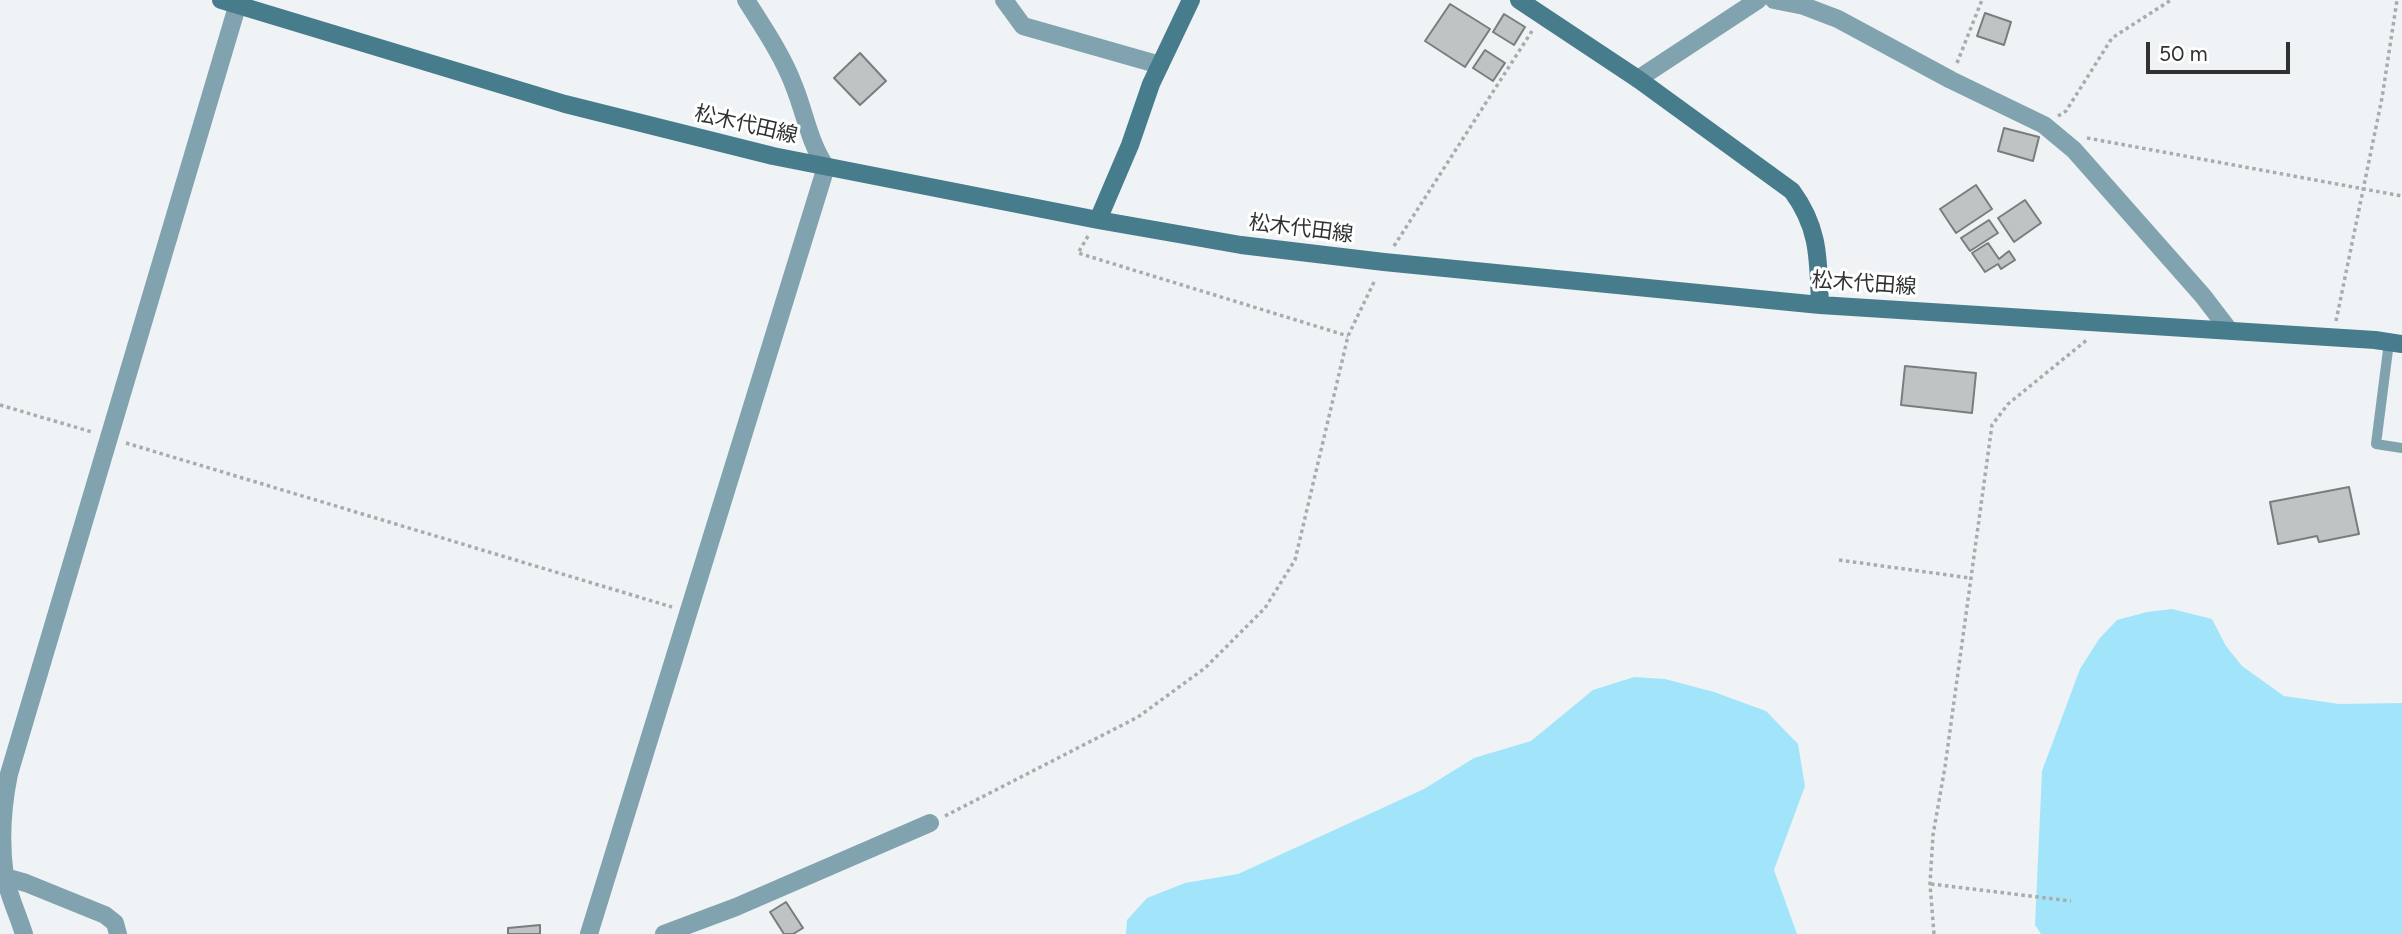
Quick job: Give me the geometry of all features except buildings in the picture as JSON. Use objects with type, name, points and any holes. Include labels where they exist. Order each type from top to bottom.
[{"type":"main road","points":[[1098,220],[1160,65],[1191,0]]},
{"type":"main road","points":[[1519,0],[1638,79],[1792,191],[1803,206],[1817,242],[1820,305]]},
{"type":"main road","name":"松木代田線","points":[[233,2],[565,104],[761,153],[1098,220],[1241,245],[1384,262],[1820,305],[2395,343]]},
{"type":"street","points":[[589,934],[826,167],[815,151],[794,84],[746,0]]},
{"type":"street","points":[[1004,0],[1023,26],[1160,65]]},
{"type":"street","points":[[1638,79],[1758,0]]},
{"type":"street","points":[[1774,0],[1804,6],[1838,19],[1951,80],[2049,128],[2074,150],[2203,296],[2229,330]]},
{"type":"street","points":[[24,934],[5,877],[1,829],[9,774],[110,438],[233,2]]},
{"type":"street","points":[[663,934],[736,907],[930,824]]},
{"type":"street","points":[[5,877],[105,915],[114,923],[118,934]]},
{"type":"lane","points":[[2395,343],[2376,444],[2402,448]]},
{"type":"path","points":[[1951,80],[1982,0]]},
{"type":"path","points":[[2049,128],[2066,111],[2112,38],[2171,0]]},
{"type":"path","points":[[2333,337],[2382,98],[2397,0]]},
{"type":"path","points":[[930,824],[1138,717],[1205,668],[1265,608],[1295,560],[1348,336],[1384,262],[1543,14]]},
{"type":"path","points":[[2049,128],[2402,196]]},
{"type":"path","points":[[1078,253],[1348,336]]},
{"type":"path","points":[[1934,934],[1930,884],[1933,835],[1945,767],[1992,425],[2008,404],[2108,322]]},
{"type":"path","points":[[0,405],[688,612]]},
{"type":"path","points":[[1839,560],[1970,578]]},
{"type":"path","points":[[1930,884],[2071,901]]},
{"type":"shaded area","points":[[2172,609],[2212,619],[2226,646],[2242,666],[2284,696],[2339,704],[2402,703],[2402,934],[2041,934],[2035,925],[2042,771],[2080,669],[2099,639],[2117,620]]},
{"type":"shaded area","points":[[1634,677],[1665,679],[1714,692],[1766,711],[1798,744],[1805,786],[1774,870],[1797,934],[1126,934],[1127,920],[1147,898],[1185,883],[1238,874],[1424,789],[1474,758],[1531,741],[1593,690]]}]
